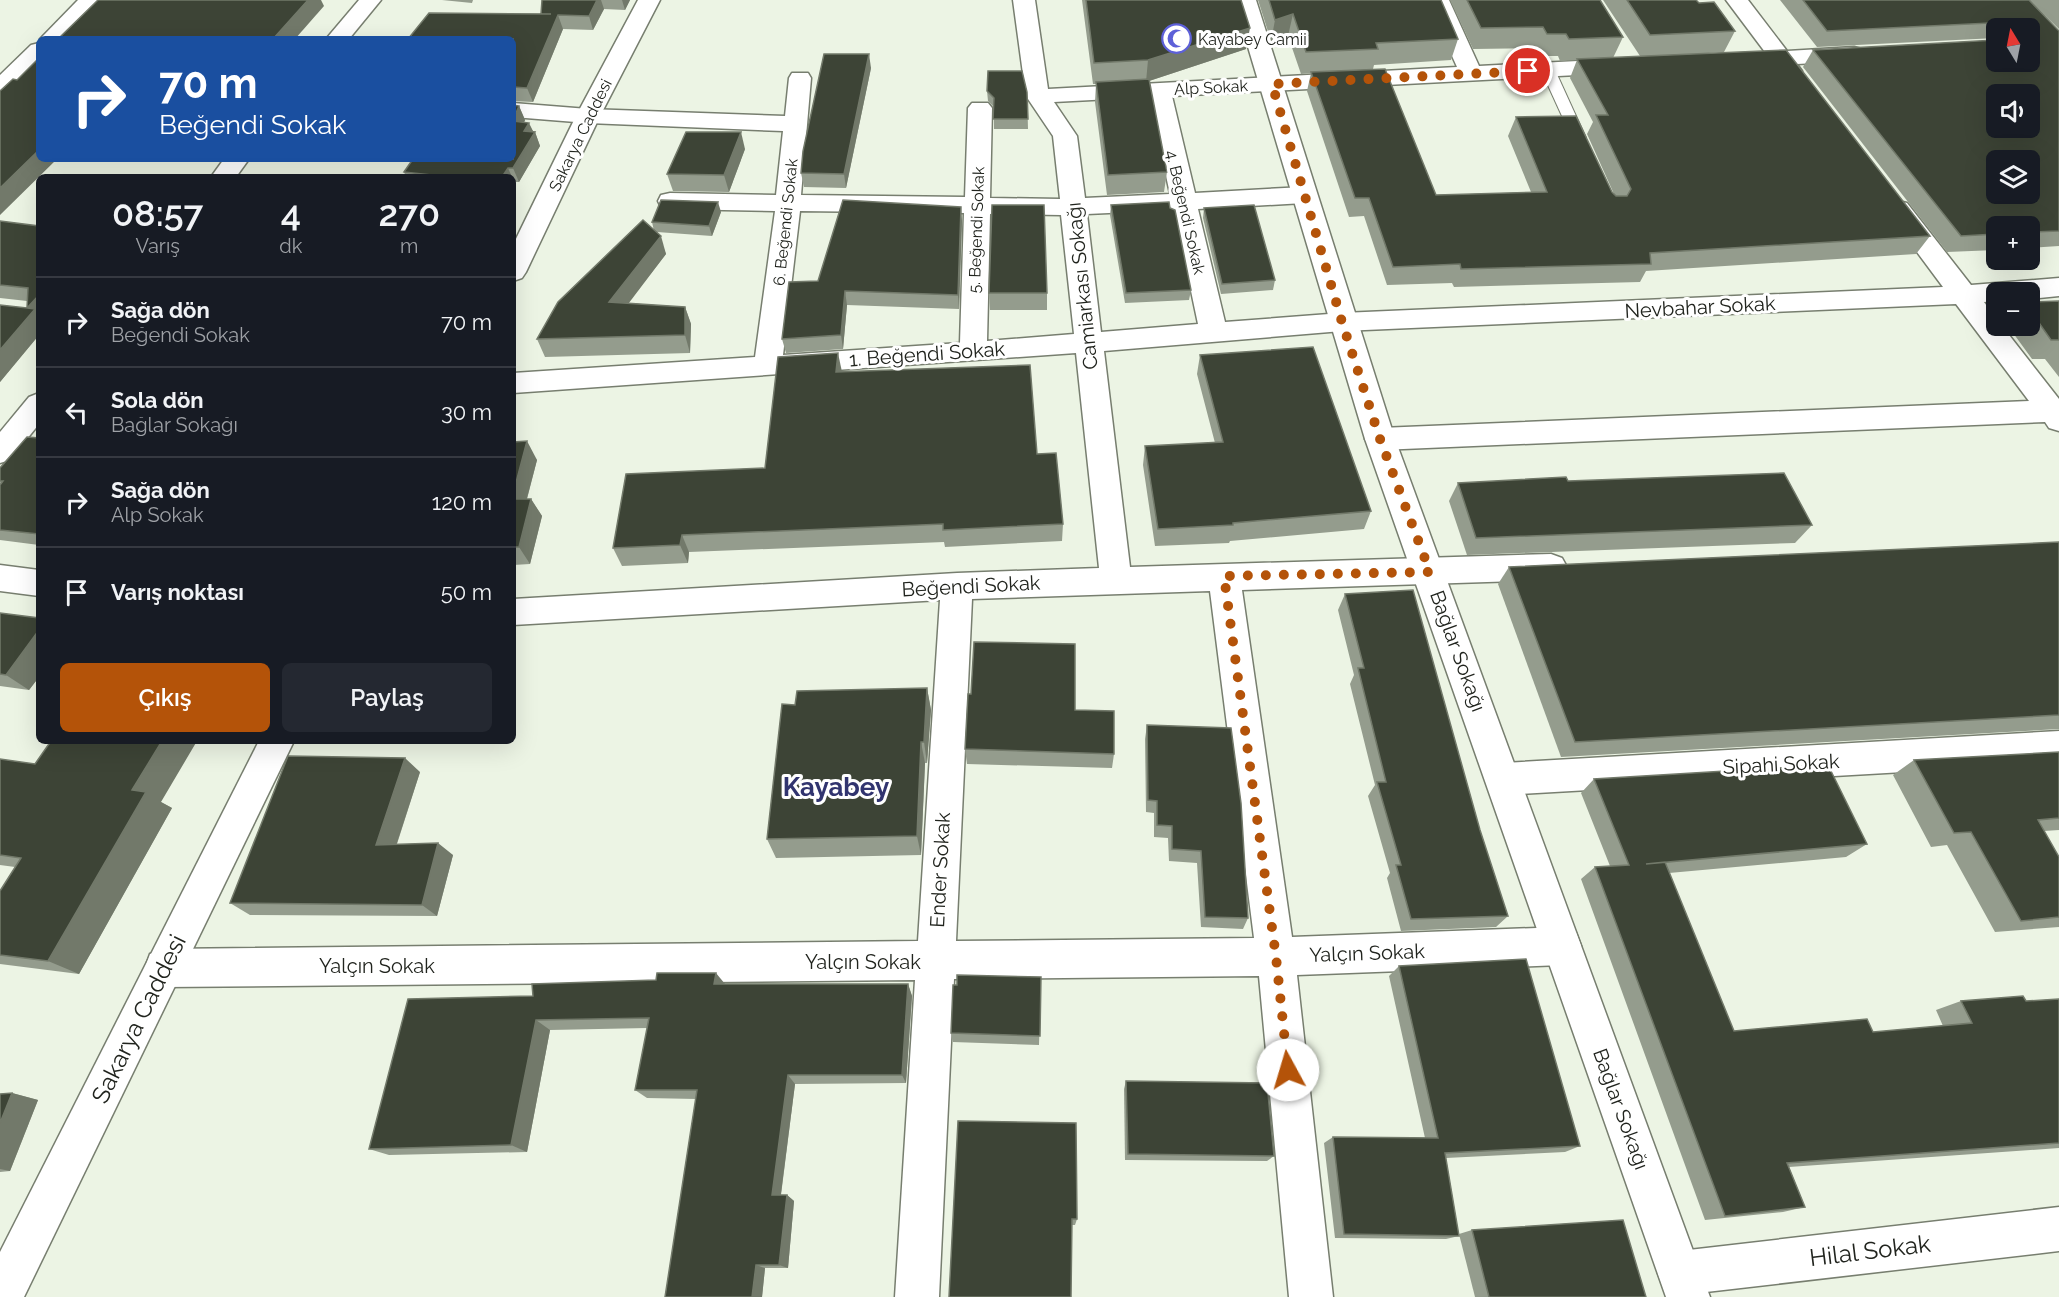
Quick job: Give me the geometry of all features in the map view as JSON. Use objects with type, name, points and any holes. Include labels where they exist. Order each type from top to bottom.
[{"type":"street","points":[[54,36],[90,0]]},
{"type":"street","points":[[340,36],[370,0]]},
{"type":"street","name":"Sakarya Caddesi","points":[[516,266],[588,116],[649,0]]},
{"type":"street","name":"Camiarkası Sokağı","points":[[1024,0],[1038,96],[1065,136],[1116,580]]},
{"type":"street","name":"Bağlar Sokağı","points":[[1245,0],[1342,322],[1380,439],[1430,572],[1684,1285]]},
{"type":"street","points":[[1438,0],[1471,74]]},
{"type":"street","points":[[1737,0],[1808,93]]},
{"type":"street","points":[[0,88],[36,53]]},
{"type":"street","points":[[1724,61],[1877,53]]},
{"type":"street","name":"Alp Sokak","points":[[1038,96],[1548,70],[1632,59]]},
{"type":"street","name":"6. Beğendi Sokak","points":[[768,365],[788,203],[800,78]]},
{"type":"street","name":"4. Beğendi Sokak","points":[[1159,90],[1214,333]]},
{"type":"street","name":"5. Beğendi Sokak","points":[[973,352],[980,108]]},
{"type":"street","points":[[516,110],[588,116],[796,124]]},
{"type":"street","points":[[224,174],[234,162]]},
{"type":"street","points":[[1885,193],[2056,415]]},
{"type":"street","points":[[670,201],[1074,207],[1304,195]]},
{"type":"street","name":"Nevbahar Sokak","points":[[1342,322],[1964,295],[2059,287]]},
{"type":"street","name":"1. Beğendi Sokak","points":[[516,383],[973,352],[1342,322]]},
{"type":"street","points":[[0,410],[35,409]]},
{"type":"street","points":[[0,452],[35,409]]},
{"type":"street","points":[[1380,439],[2056,415]]},
{"type":"street","name":"Beğendi Sokak","points":[[516,612],[957,586],[1224,576],[1430,572],[1584,565]]},
{"type":"street","points":[[1224,576],[1276,957],[1311,1297]]},
{"type":"street","points":[[0,578],[36,583]]},
{"type":"street","name":"Ender Sokak","points":[[917,1297],[934,962],[957,586]]},
{"type":"street","name":"Sakarya Caddesi","points":[[8,1296],[164,968],[276,744]]},
{"type":"street","name":"Sipahi Sokak","points":[[1504,779],[2059,747]]},
{"type":"street","name":"Yalçın Sokak","points":[[164,968],[1276,957],[1563,946]]},
{"type":"street","name":"Hilal Sokak","points":[[1684,1285],[2059,1228]]},
{"type":"lane","points":[[1548,70],[1587,155]]},
{"type":"building","points":[[98,0],[308,0],[276,36],[61,36]]},
{"type":"building","points":[[542,0],[597,0],[589,16],[558,15],[527,88],[516,87],[516,36],[410,36],[429,13],[541,14]]},
{"type":"building","points":[[1086,0],[1241,0],[1250,28],[1148,60],[1094,63]]},
{"type":"building","points":[[1269,0],[1441,0],[1458,39],[1376,43],[1378,49],[1306,52],[1293,14],[1275,20]]},
{"type":"building","points":[[1467,0],[1600,0],[1623,37],[1569,39],[1566,34],[1547,34],[1543,27],[1481,28]]},
{"type":"building","points":[[1627,0],[1714,2],[1735,31],[1650,35]]},
{"type":"building","points":[[1803,0],[2029,0],[2059,31],[2059,231],[2040,232],[2040,216],[1986,216],[1986,235],[1961,236],[1813,50],[1986,41],[1986,72],[2040,72],[2040,18],[1986,18],[1986,23],[1827,31]]},
{"type":"building","points":[[1786,50],[1930,236],[1650,253],[1651,264],[1461,269],[1460,264],[1393,267],[1369,198],[1355,198],[1311,72],[1385,69],[1436,195],[1547,192],[1516,117],[1576,116],[1612,192],[1616,196],[1627,196],[1631,189],[1596,115],[1608,115],[1577,59]]},
{"type":"building","points":[[824,54],[869,54],[844,174],[801,173],[803,151]]},
{"type":"building","points":[[36,61],[36,153],[0,188],[0,91],[13,79],[17,80]]},
{"type":"building","points":[[988,71],[1022,71],[1027,92],[1028,119],[993,119],[994,98],[987,91]]},
{"type":"building","points":[[1149,79],[1167,172],[1108,175],[1096,82]]},
{"type":"building","points":[[516,121],[529,123],[524,131],[535,132],[513,168],[508,168],[504,174],[404,172],[411,162],[516,162]]},
{"type":"building","points":[[686,132],[741,132],[724,175],[667,174]]},
{"type":"building","points":[[661,200],[718,202],[709,226],[652,222]]},
{"type":"building","points":[[843,200],[961,207],[958,295],[845,291],[841,335],[782,339],[789,282],[818,281]]},
{"type":"building","points":[[1169,202],[1170,208],[1175,210],[1191,290],[1126,293],[1111,205]]},
{"type":"building","points":[[992,205],[1044,205],[1047,293],[989,293]]},
{"type":"building","points":[[1254,205],[1275,280],[1222,284],[1204,208]]},
{"type":"building","points":[[643,220],[661,236],[609,302],[685,307],[685,335],[537,339],[558,302]]},
{"type":"building","points":[[0,221],[36,226],[36,298],[27,308],[28,288],[0,285]]},
{"type":"building","points":[[2059,301],[2059,340],[2051,340],[2040,324],[2040,302]]},
{"type":"building","points":[[0,305],[35,309],[0,350]]},
{"type":"building","points":[[1313,347],[1371,511],[1233,523],[1233,525],[1158,529],[1145,446],[1223,442],[1200,355]]},
{"type":"building","points":[[838,353],[836,372],[1030,365],[1037,454],[1056,453],[1063,524],[943,530],[943,524],[682,535],[680,545],[613,548],[626,474],[765,468],[778,357]]},
{"type":"building","points":[[27,437],[36,438],[36,534],[0,530],[0,485],[3,481],[0,481],[0,468]]},
{"type":"building","points":[[527,441],[516,483],[516,442]]},
{"type":"building","points":[[1784,473],[1812,525],[1476,538],[1458,483],[1566,477],[1568,481]]},
{"type":"building","points":[[516,499],[531,499],[519,547],[516,547]]},
{"type":"building","points":[[2059,542],[2059,715],[1575,742],[1509,567]]},
{"type":"building","points":[[1413,590],[1480,830],[1508,916],[1411,919],[1396,865],[1401,865],[1377,782],[1386,782],[1358,668],[1364,668],[1345,594]]},
{"type":"building","points":[[0,613],[36,618],[36,634],[6,675],[0,674]]},
{"type":"building","points":[[974,642],[1075,644],[1075,710],[1114,711],[1114,754],[965,749]]},
{"type":"building","points":[[927,688],[924,742],[921,742],[917,836],[767,839],[782,704],[795,705],[797,691]]},
{"type":"building","points":[[1147,725],[1231,728],[1241,803],[1248,918],[1205,917],[1201,851],[1172,849],[1172,826],[1157,825],[1157,801],[1148,800]]},
{"type":"building","points":[[49,744],[160,744],[132,790],[146,792],[48,961],[0,955],[0,891],[21,858],[0,855],[0,759],[35,764]]},
{"type":"building","points":[[2059,752],[2059,818],[2038,820],[2059,857],[2059,917],[2021,921],[1971,832],[1954,833],[1914,760]]},
{"type":"building","points":[[288,756],[405,758],[376,845],[438,843],[422,905],[230,903]]},
{"type":"building","points":[[1828,765],[1867,844],[1665,862],[1734,1031],[1867,1019],[1873,1032],[1972,1023],[1961,1001],[2023,996],[2026,1001],[2059,999],[2059,1143],[1787,1163],[1805,1207],[1725,1216],[1595,867],[1629,865],[1594,779]]},
{"type":"building","points":[[1526,959],[1580,1146],[1445,1153],[1459,1236],[1344,1234],[1333,1137],[1438,1138],[1399,966]]},
{"type":"building","points":[[657,973],[716,973],[714,984],[908,984],[902,1075],[788,1075],[772,1195],[787,1195],[779,1265],[756,1265],[752,1297],[665,1297],[697,1090],[635,1090],[649,1018],[536,1020],[511,1145],[369,1149],[408,999],[533,996],[532,984],[656,980]]},
{"type":"building","points":[[957,975],[1041,977],[1040,1036],[951,1033],[953,985],[957,985]]},
{"type":"building","points":[[1126,1081],[1267,1083],[1274,1156],[1128,1154]]},
{"type":"building","points":[[12,1093],[0,1123],[0,1094]]},
{"type":"building","points":[[958,1121],[1076,1123],[1077,1219],[1072,1219],[1071,1297],[949,1297]]},
{"type":"building","points":[[1623,1220],[1646,1297],[1489,1297],[1472,1230]]},
{"type":"place","name":"Kayabey Camii","points":[[1177,39]]},
{"type":"district","name":"Kayabey","points":[[836,787]]},
{"type":"route","points":[[1288,1070],[1276,957],[1224,576],[1430,572],[1380,439],[1342,322],[1272,84],[1528,71]]}]
